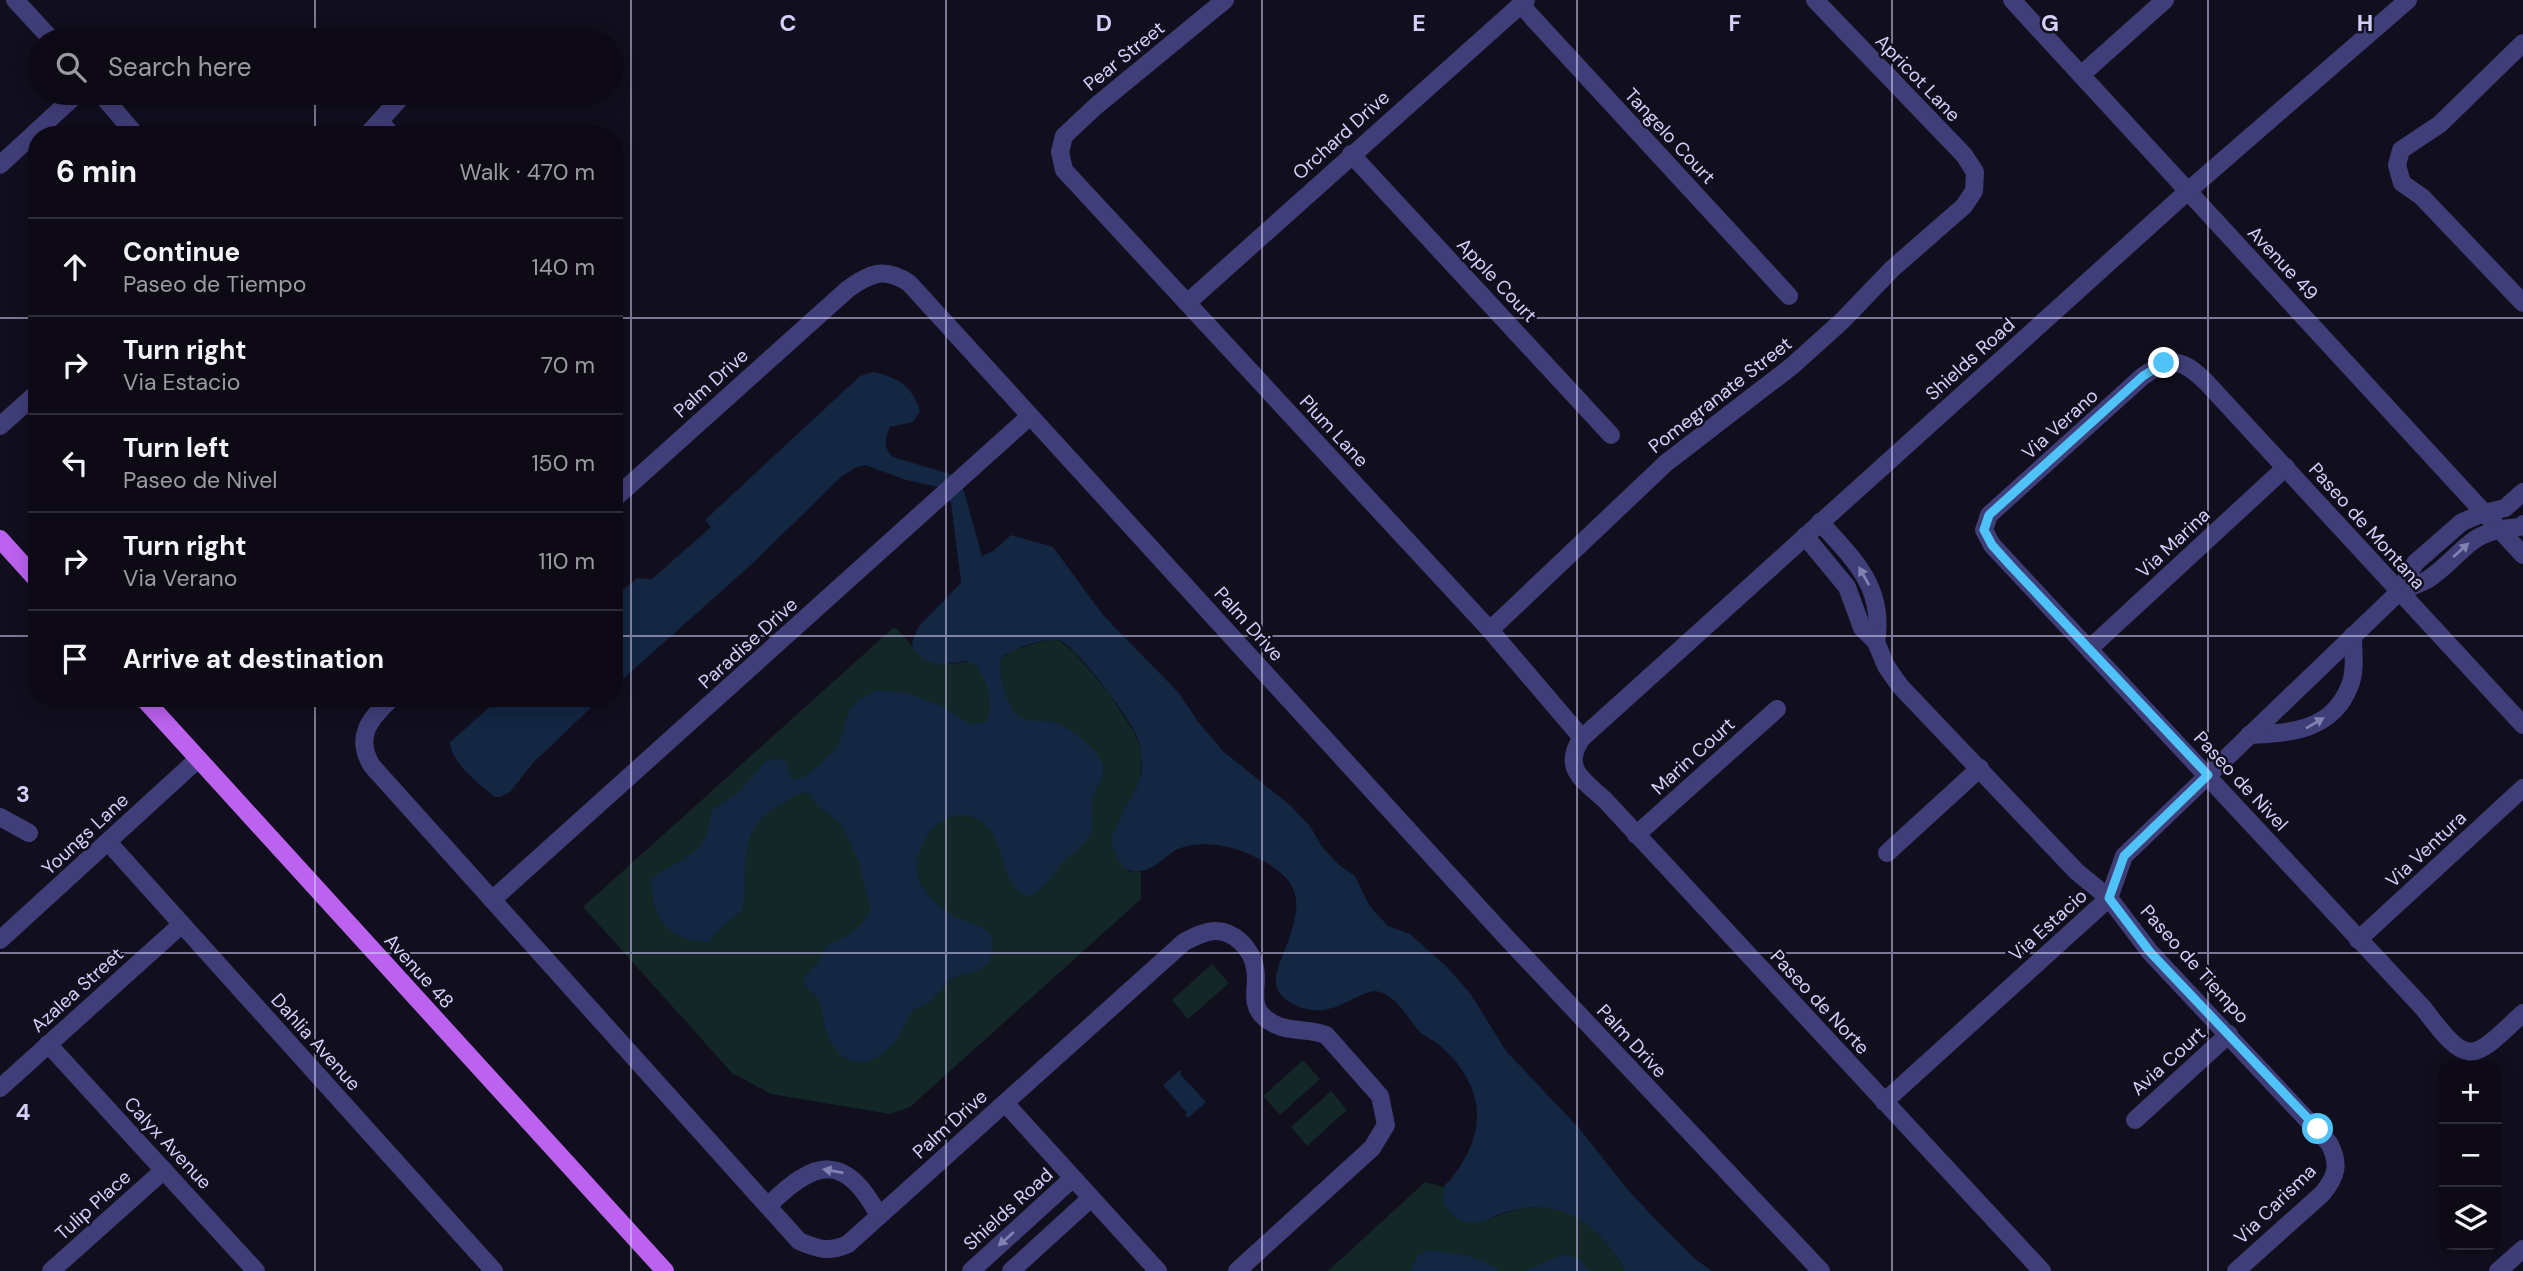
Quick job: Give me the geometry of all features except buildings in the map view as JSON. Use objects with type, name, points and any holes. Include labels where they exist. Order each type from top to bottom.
[{"type":"main road","points":[[0,539],[28,570]]},
{"type":"main road","name":"Avenue 48","points":[[151,707],[665,1271]]},
{"type":"street","points":[[15,0],[41,28]]},
{"type":"street","name":"Pear Street","points":[[1060,152],[1064,136],[1079,121],[1225,0]]},
{"type":"street","name":"Apricot Lane","points":[[1815,0],[1964,155],[1975,172],[1974,191]]},
{"type":"street","name":"Avenue 49","points":[[2012,0],[2523,555]]},
{"type":"street","points":[[2081,75],[2165,0]]},
{"type":"street","name":"Shields Road","points":[[1573,760],[1575,749],[1582,738],[2188,191],[2408,0]]},
{"type":"street","name":"Orchard Drive","points":[[1187,303],[1523,2]]},
{"type":"street","name":"Tangelo Court","points":[[1523,2],[1788,296]]},
{"type":"street","points":[[2523,43],[2440,124],[2401,150],[2397,164],[2402,183],[2422,197],[2523,303]]},
{"type":"street","points":[[42,126],[65,105]]},
{"type":"street","points":[[110,105],[128,126]]},
{"type":"street","points":[[383,126],[397,105]]},
{"type":"street","points":[[0,165],[28,139]]},
{"type":"street","name":"Plum Lane","points":[[1060,152],[1064,170],[1490,630],[1582,738]]},
{"type":"street","name":"Apple Court","points":[[1351,154],[1611,435]]},
{"type":"street","name":"Pomegranate Street","points":[[1490,630],[1666,463],[1792,366],[1842,321],[1892,269],[1964,206],[1974,191]]},
{"type":"street","name":"Palm Drive","points":[[623,491],[859,280],[880,272],[909,283],[1504,935],[1821,1271]]},
{"type":"street","name":"Paseo de Montana","points":[[2175,361],[2192,369],[2207,383],[2523,725]]},
{"type":"street","name":"Via Verano","points":[[1984,530],[1989,515],[2143,376],[2164,363],[2175,361]]},
{"type":"street","points":[[0,426],[28,401]]},
{"type":"street","name":"Paradise Drive","points":[[492,900],[1030,416]]},
{"type":"street","name":"Via Marina","points":[[2090,649],[2286,467]]},
{"type":"street","name":"Via Estacio","points":[[1884,1102],[2109,898],[2124,856],[2399,592],[2415,563],[2462,522],[2505,508],[2523,492]]},
{"type":"street","name":"Paseo de Tiempo","points":[[1820,523],[1858,565],[1868,582],[1876,600],[1879,623],[1876,642]]},
{"type":"street","name":"Via Estacio","points":[[2399,592],[2428,579],[2473,540],[2498,528],[2520,527],[2523,524]]},
{"type":"street","name":"Paseo de Nivel","points":[[1984,530],[1992,545],[2424,1009],[2446,1039],[2459,1049],[2473,1052],[2491,1044],[2523,1013]]},
{"type":"street","name":"Paseo de Tiempo","points":[[1805,536],[1847,587],[1862,628],[1876,642],[1886,666],[1900,686],[2077,872],[2109,898],[2150,952],[2329,1143],[2337,1164]]},
{"type":"street","points":[[2249,735],[2301,731],[2313,726],[2332,711],[2343,699],[2350,684],[2353,671],[2353,635]]},
{"type":"street","name":"Palm Drive","points":[[383,707],[370,721],[366,731],[365,756],[372,766],[799,1241],[821,1250],[834,1250],[848,1244],[1184,942],[1202,933],[1216,931],[1230,934],[1241,941],[1250,953],[1255,967],[1254,1002],[1259,1011],[1275,1025],[1288,1029],[1317,1031],[1326,1035],[1380,1096],[1386,1125],[1373,1148],[1237,1271]]},
{"type":"street","name":"Marin Court","points":[[1636,835],[1777,709]]},
{"type":"street","name":"Youngs Lane","points":[[0,940],[198,759]]},
{"type":"street","name":"Paseo de Norte","points":[[1573,760],[1575,770],[1583,780],[2042,1271]]},
{"type":"street","points":[[1887,853],[1980,768]]},
{"type":"street","name":"Via Ventura","points":[[2358,940],[2523,788]]},
{"type":"street","points":[[0,817],[29,833]]},
{"type":"street","name":"Dahlia Avenue","points":[[108,842],[494,1271]]},
{"type":"street","name":"Azalea Street","points":[[0,1088],[182,924]]},
{"type":"street","name":"Avia Court","points":[[2135,1120],[2229,1034]]},
{"type":"street","name":"Calyx Avenue","points":[[48,1044],[256,1271]]},
{"type":"street","points":[[1005,1103],[1158,1271]]},
{"type":"street","name":"Via Carisma","points":[[2236,1271],[2322,1194],[2331,1183],[2337,1164]]},
{"type":"street","points":[[768,1206],[802,1176],[822,1169],[832,1169],[843,1172],[858,1185],[879,1216]]},
{"type":"street","name":"Tulip Place","points":[[51,1271],[164,1170]]},
{"type":"street","name":"Shields Road","points":[[971,1271],[1073,1178]]},
{"type":"street","points":[[1011,1271],[1091,1198]]},
{"type":"street","points":[[2498,1271],[2523,1249]]},
{"type":"green space","points":[[896,628],[925,660],[951,664],[1001,658],[1013,650],[1051,639],[1059,640],[1074,652],[1108,692],[1135,733],[1142,756],[1140,780],[1120,822],[1128,871],[1141,872],[1141,899],[910,1107],[890,1114],[771,1094],[732,1073],[583,907]]},
{"type":"green space","points":[[1212,964],[1229,983],[1188,1019],[1172,1000]]},
{"type":"green space","points":[[1303,1060],[1320,1079],[1280,1115],[1263,1096]]},
{"type":"green space","points":[[1331,1091],[1347,1110],[1307,1146],[1291,1127]]},
{"type":"green space","points":[[1425,1182],[1444,1187],[1443,1203],[1487,1220],[1510,1211],[1531,1207],[1568,1212],[1599,1234],[1625,1271],[1328,1271]]},
{"type":"water","points":[[873,372],[889,377],[903,384],[913,395],[920,411],[913,422],[890,427],[886,446],[893,457],[950,474],[963,488],[982,556],[993,551],[1011,535],[1053,547],[1103,615],[1178,692],[1199,723],[1224,752],[1291,806],[1310,826],[1322,847],[1339,865],[1355,876],[1369,905],[1388,926],[1410,934],[1446,966],[1470,993],[1506,1051],[1579,1128],[1628,1190],[1695,1259],[1712,1271],[1625,1271],[1604,1240],[1578,1218],[1563,1211],[1529,1208],[1473,1223],[1463,1222],[1452,1215],[1443,1203],[1443,1189],[1470,1148],[1477,1117],[1471,1086],[1461,1068],[1439,1045],[1421,1033],[1393,999],[1380,992],[1372,991],[1322,1010],[1309,1010],[1282,996],[1277,988],[1276,974],[1294,923],[1295,896],[1291,885],[1269,864],[1234,849],[1205,844],[1178,849],[1157,864],[1139,871],[1131,871],[1120,863],[1111,838],[1140,778],[1142,761],[1138,741],[1113,698],[1077,655],[1059,640],[1039,642],[1007,653],[1001,661],[1001,677],[1009,704],[1020,718],[1047,721],[1069,729],[1083,739],[1099,757],[1103,774],[1092,801],[1091,833],[1043,887],[1029,896],[1020,892],[1013,884],[996,840],[982,822],[969,816],[956,815],[934,828],[920,851],[917,864],[920,883],[928,895],[946,911],[982,927],[991,935],[990,961],[980,969],[954,978],[928,1003],[914,1009],[895,1042],[880,1055],[859,1062],[842,1055],[828,1037],[819,1000],[803,982],[805,976],[818,963],[827,945],[852,932],[871,911],[859,863],[847,836],[840,823],[818,806],[808,792],[796,795],[778,806],[764,816],[755,828],[746,852],[742,911],[708,942],[682,937],[665,925],[655,907],[650,880],[697,849],[707,833],[712,810],[739,792],[765,761],[781,759],[787,764],[792,780],[806,776],[839,744],[849,710],[858,700],[877,690],[907,693],[942,706],[969,724],[986,723],[989,716],[989,694],[977,666],[967,661],[940,665],[925,660],[913,649],[912,642],[919,626],[961,583],[951,503],[939,487],[906,480],[865,465],[842,476],[754,562],[623,679],[623,590],[637,578],[652,579],[711,527],[705,520],[860,376]]},
{"type":"water","points":[[490,707],[592,707],[533,763],[510,792],[500,797],[494,797],[461,766],[455,758],[450,742]]},
{"type":"water","points":[[1180,1070],[1180,1074],[1206,1102],[1188,1118],[1185,1115],[1187,1113],[1163,1085]]},
{"type":"water","points":[[1428,1250],[1475,1258],[1500,1271],[1410,1271],[1417,1256]]},
{"type":"water","points":[[1564,1254],[1579,1259],[1590,1271],[1524,1271]]},
{"type":"route","points":[[2164,363],[2143,376],[1989,515],[1984,530],[1992,545],[2010,565],[2208,775],[2124,856],[2109,898],[2150,952],[2318,1129]]}]
